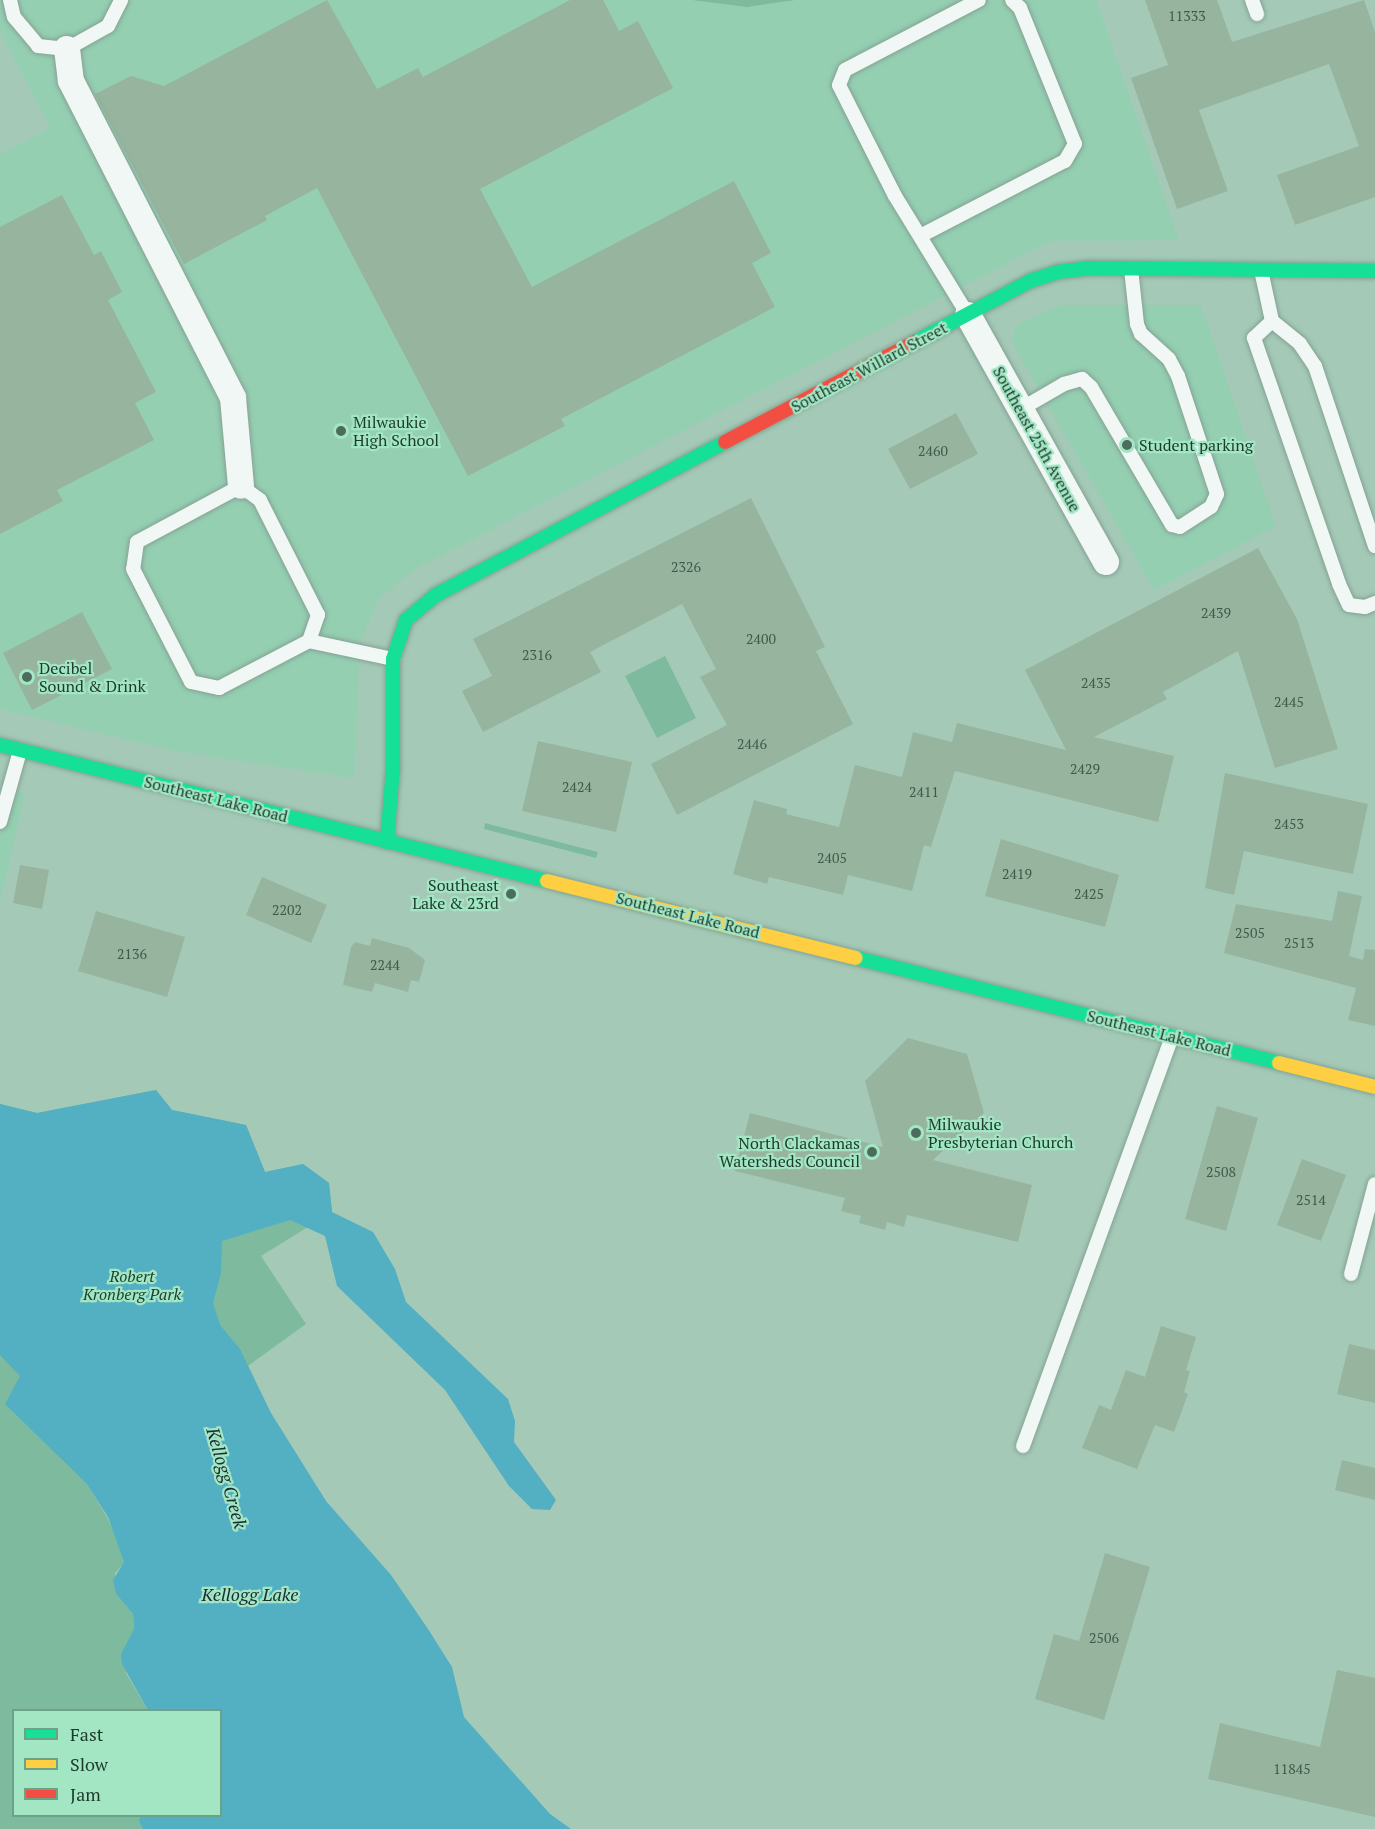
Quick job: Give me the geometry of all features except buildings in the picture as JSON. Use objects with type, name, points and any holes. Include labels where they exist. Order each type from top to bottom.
[{"type":"street","points":[[67,49],[71,81],[233,398],[240,486]]},
{"type":"street","name":"Southeast Willard Street","points":[[393,659],[406,620],[436,595],[968,315],[1058,272],[1131,269],[1375,271]]},
{"type":"street","name":"Southeast 25th Avenue","points":[[968,315],[1106,562]]},
{"type":"street","points":[[387,842],[393,768],[393,659]]},
{"type":"street","name":"Southeast Lake Road","points":[[0,745],[1375,1087]]},
{"type":"lane","points":[[10,0],[14,18],[38,45],[67,49],[108,26],[122,0]]},
{"type":"lane","points":[[968,315],[922,235],[895,196],[839,85],[845,70],[979,0]]},
{"type":"lane","points":[[922,235],[1065,161],[1075,144],[1020,8],[1012,0]]},
{"type":"lane","points":[[1021,409],[1064,384],[1082,379],[1091,387],[1172,525],[1180,527],[1211,507],[1217,494],[1178,376],[1170,359],[1141,334],[1137,324],[1131,269]]},
{"type":"lane","points":[[1261,270],[1272,321],[1300,344],[1315,366],[1375,546]]},
{"type":"lane","points":[[1272,321],[1254,338],[1339,584],[1349,605],[1365,607],[1375,603]]},
{"type":"lane","points":[[309,641],[318,615],[260,500],[240,486],[137,542],[133,569],[191,682],[219,688],[309,641],[393,659]]},
{"type":"lane","points":[[0,822],[20,751]]},
{"type":"lane","points":[[1023,1446],[1172,1036]]},
{"type":"lane","points":[[1351,1274],[1375,1184]]},
{"type":"shaded area","name":"Milwaukie High School","points":[[0,0],[1096,0],[1179,240],[1051,241],[413,570],[378,600],[360,643],[354,778],[175,751],[0,709],[0,154],[51,128],[0,32]]},
{"type":"shaded area","points":[[1058,305],[1201,305],[1276,526],[1154,590],[1012,342],[1015,327]]},
{"type":"shaded area","points":[[0,788],[25,793],[0,902]]},
{"type":"green space","points":[[692,0],[795,0],[747,7]]},
{"type":"green space","points":[[665,656],[696,718],[657,738],[625,676]]},
{"type":"green space","points":[[485,823],[598,852],[596,858],[484,829]]},
{"type":"green space","name":"Robert Kronberg Park","points":[[156,1090],[172,1110],[246,1125],[265,1172],[303,1164],[329,1183],[332,1212],[261,1256],[306,1324],[86,1483],[107,1517],[122,1551],[124,1563],[115,1573],[116,1594],[133,1614],[134,1629],[126,1673],[147,1709],[12,1709],[12,1817],[143,1817],[144,1829],[0,1829],[0,1104],[37,1113]]},
{"type":"water","name":"Kellogg Lake","points":[[156,1090],[172,1110],[246,1125],[265,1172],[303,1164],[329,1183],[332,1212],[373,1232],[395,1269],[406,1302],[508,1399],[515,1421],[514,1442],[556,1500],[550,1510],[532,1509],[509,1486],[445,1390],[337,1286],[325,1236],[290,1220],[222,1241],[221,1273],[213,1303],[220,1325],[240,1349],[271,1413],[326,1501],[391,1575],[428,1629],[452,1667],[464,1717],[550,1814],[571,1829],[143,1829],[139,1821],[141,1817],[222,1817],[222,1709],[147,1709],[122,1664],[121,1654],[134,1629],[133,1614],[116,1594],[113,1580],[124,1562],[108,1517],[86,1483],[5,1404],[20,1376],[0,1355],[0,1104],[37,1113]]},
{"type":"traffic: fast","points":[[915,342],[1030,281],[1057,272],[1090,268],[1375,271]]},
{"type":"traffic: fast","points":[[387,842],[393,768],[393,659],[406,620],[436,595],[725,442]]},
{"type":"traffic: fast","points":[[0,745],[547,881]]},
{"type":"traffic: fast","points":[[856,958],[1279,1063]]},
{"type":"traffic: slow","points":[[547,881],[856,958]]},
{"type":"traffic: slow","points":[[1279,1063],[1375,1087]]},
{"type":"traffic: jam","points":[[725,442],[915,342]]},
{"type":"place","name":"Milwaukie High School","points":[[341,431]]},
{"type":"place","name":"Student parking","points":[[1127,445]]},
{"type":"place","name":"Decibel Sound & Drink","points":[[27,677]]},
{"type":"place","name":"Southeast Lake & 23rd","points":[[511,894]]},
{"type":"place","name":"Milwaukie Presbyterian Church","points":[[916,1133]]},
{"type":"place","name":"North Clackamas Watersheds Council","points":[[872,1152]]},
{"type":"water label","name":"Kellogg Creek","points":[[227,1478]]}]
